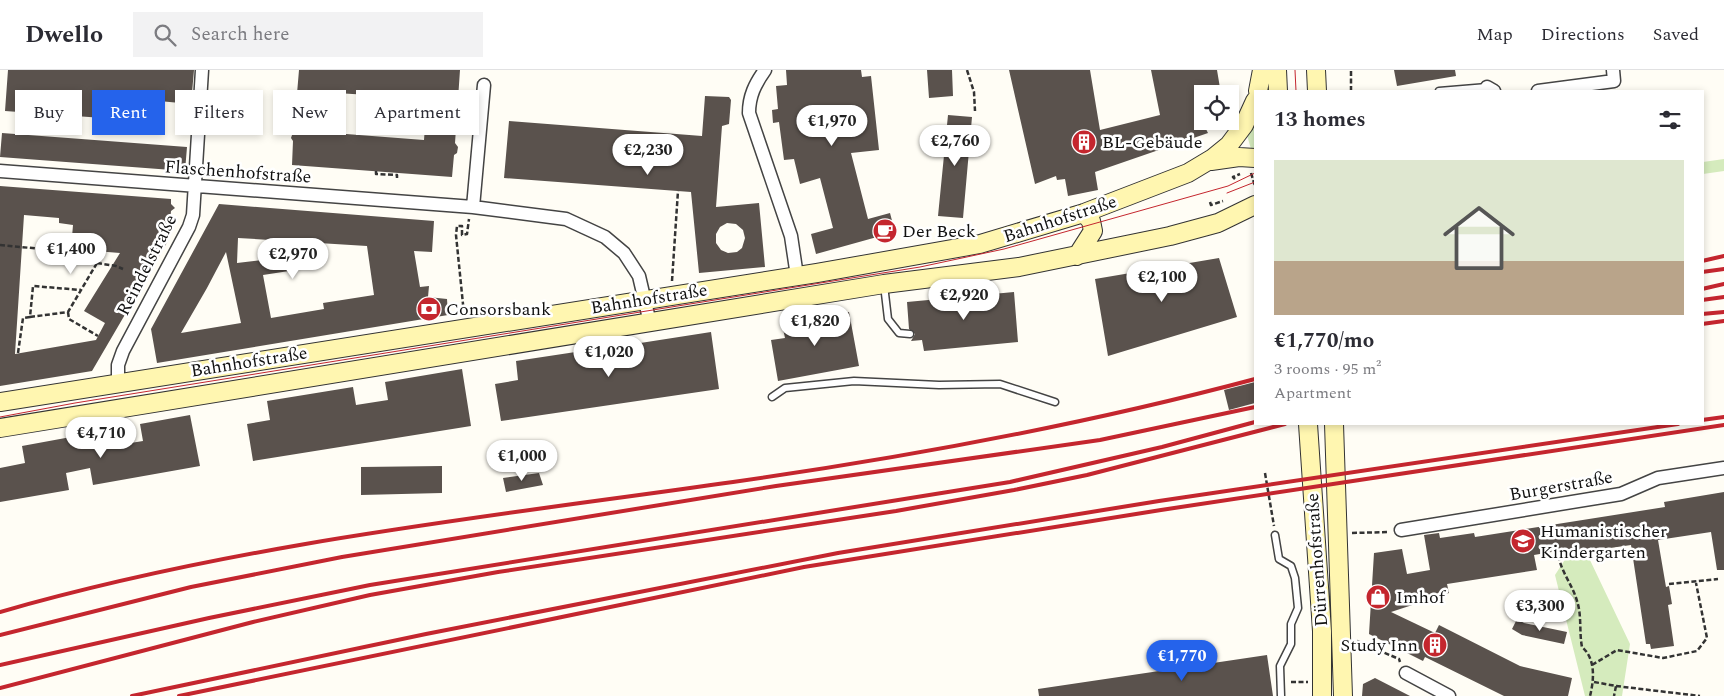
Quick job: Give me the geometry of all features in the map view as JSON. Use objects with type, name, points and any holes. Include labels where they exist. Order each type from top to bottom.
[{"type":"main road","points":[[1258,90],[1262,70]]},
{"type":"main road","points":[[1277,70],[1278,90]]},
{"type":"main road","points":[[1316,70],[1317,90]]},
{"type":"main road","name":"Bahnhofstraße","points":[[0,402],[966,248],[1084,213],[1162,185],[1208,162],[1233,140],[1248,117],[1254,103]]},
{"type":"main road","points":[[1208,162],[1239,157],[1254,158]]},
{"type":"main road","name":"Bahnhofstraße","points":[[0,428],[884,284],[1002,269],[1077,256],[1203,228],[1254,205]]},
{"type":"main road","points":[[1077,256],[1090,240],[1093,231],[1091,221],[1084,213]]},
{"type":"main road","name":"Dürrenhofstraße","points":[[1308,425],[1322,631],[1322,696]]},
{"type":"main road","name":"Dürrenhofstraße","points":[[1334,425],[1343,696]]},
{"type":"street","name":"Reindelstraße","points":[[118,383],[118,365],[122,351],[189,228],[195,187],[202,70]]},
{"type":"street","points":[[765,70],[756,82],[749,100],[749,113],[791,236],[797,276]]},
{"type":"street","points":[[1546,90],[1614,81],[1613,70]]},
{"type":"street","points":[[473,207],[484,85]]},
{"type":"street","name":"Flaschenhofstraße","points":[[0,171],[473,207],[549,215],[584,226],[605,237],[624,253],[636,269],[650,322]]},
{"type":"street","name":"Burgerstraße","points":[[1401,530],[1621,494],[1658,478],[1724,468]]},
{"type":"street","points":[[1406,673],[1449,696]]},
{"type":"lane","points":[[1464,90],[1490,89]]},
{"type":"lane","points":[[884,284],[890,323],[899,333],[910,334]]},
{"type":"lane","points":[[772,396],[785,388],[854,381],[939,385],[1000,384],[1055,402]]},
{"type":"lane","points":[[1275,535],[1279,559],[1291,566],[1295,578],[1298,608],[1291,624],[1291,644],[1280,666],[1281,696]]},
{"type":"path","points":[[967,70],[974,92],[975,111]]},
{"type":"path","points":[[1351,70],[1351,90]]},
{"type":"path","points":[[376,174],[397,175],[397,178]]},
{"type":"path","points":[[672,282],[678,191]]},
{"type":"path","points":[[464,328],[456,235],[457,226],[462,226],[462,235],[467,234],[468,220]]},
{"type":"path","points":[[0,245],[94,254],[97,256],[97,263],[68,312],[69,319],[98,336]]},
{"type":"path","points":[[97,263],[116,266],[122,269]]},
{"type":"path","points":[[30,317],[33,286],[81,290]]},
{"type":"path","points":[[18,353],[23,318],[68,312]]},
{"type":"path","points":[[1265,473],[1275,535]]},
{"type":"path","points":[[1350,533],[1401,530]]},
{"type":"path","points":[[1565,550],[1559,558],[1560,566],[1577,600],[1580,613],[1582,647],[1590,653],[1594,682],[1590,696]]},
{"type":"path","points":[[1670,584],[1696,583],[1718,579]]},
{"type":"path","points":[[1592,665],[1617,650],[1664,658],[1697,651],[1707,638],[1696,583]]},
{"type":"path","points":[[1357,640],[1399,659],[1406,673]]},
{"type":"path","points":[[1296,682],[1309,682]]},
{"type":"path","points":[[1594,682],[1700,696]]},
{"type":"path","points":[[1614,696],[1616,686]]},
{"type":"green space","points":[[1254,123],[1254,149],[1251,149],[1247,135]]},
{"type":"green space","points":[[1724,159],[1724,171],[1704,174],[1704,162]]},
{"type":"green space","points":[[1566,558],[1589,558],[1630,644],[1622,696],[1585,696],[1555,575]]},
{"type":"building","points":[[8,70],[194,70],[192,90],[175,90],[175,102],[165,102],[165,90],[92,90],[92,117],[82,116],[82,90],[15,90],[15,112],[5,111]]},
{"type":"building","points":[[299,70],[460,70],[459,90],[356,90],[356,94],[346,94],[346,90],[297,90]]},
{"type":"building","points":[[786,70],[861,70],[862,77],[871,76],[879,150],[851,153],[868,219],[890,213],[895,232],[816,254],[811,234],[833,228],[820,178],[800,184],[794,159],[784,160],[779,122],[773,123],[772,110],[778,109],[776,86],[787,85]]},
{"type":"building","points":[[927,70],[952,70],[953,96],[929,98]]},
{"type":"building","name":"BL-Gebäude","points":[[1009,70],[1090,70],[1100,130],[1160,115],[1151,70],[1217,70],[1220,85],[1194,85],[1194,130],[1206,130],[1208,133],[1095,172],[1098,190],[1068,196],[1065,179],[1057,180],[1056,176],[1035,184]]},
{"type":"building","points":[[1394,70],[1455,70],[1456,76],[1397,86]]},
{"type":"building","points":[[705,96],[729,97],[731,100],[729,124],[722,126],[716,207],[759,203],[765,267],[699,273],[691,192],[504,178],[509,121],[702,136]],"holes":[[[727,223],[736,224],[743,230],[745,238],[742,248],[737,252],[728,253],[721,250],[716,243],[716,234],[720,227]]]},
{"type":"building","points":[[948,115],[972,117],[963,218],[938,216]]},
{"type":"building","points":[[2,133],[187,147],[185,171],[0,157]]},
{"type":"building","points":[[346,134],[424,140],[424,135],[456,135],[455,143],[458,147],[457,153],[454,155],[452,177],[292,165],[293,141],[292,135]]},
{"type":"building","points":[[0,186],[171,199],[171,204],[175,208],[171,211],[168,241],[92,371],[0,386]],"holes":[[[24,215],[59,218],[59,223],[73,225],[71,249],[120,253],[84,311],[105,323],[96,340],[15,354]]]},
{"type":"building","points":[[219,204],[434,221],[432,252],[414,251],[420,287],[429,286],[428,297],[447,299],[448,315],[157,363],[151,329]],"holes":[[[238,238],[367,246],[374,295],[323,303],[324,309],[271,318],[263,275],[289,271],[287,257],[237,263]],[[226,252],[241,323],[181,333],[207,288]]]},
{"type":"building","points":[[1219,258],[1237,317],[1108,356],[1095,279]]},
{"type":"building","points":[[1014,292],[1018,342],[924,351],[922,340],[911,341],[915,334],[909,329],[907,302]]},
{"type":"building","points":[[849,312],[859,366],[778,381],[771,340],[785,338],[782,324]]},
{"type":"building","points":[[711,332],[719,389],[501,421],[495,384],[518,380],[516,361],[602,348],[605,367],[637,362],[634,344]]},
{"type":"building","points":[[462,369],[471,426],[253,461],[247,424],[270,420],[267,401],[353,387],[356,405],[388,400],[385,382]]},
{"type":"building","points":[[1254,382],[1254,403],[1229,410],[1224,390]]},
{"type":"building","points":[[190,415],[200,466],[93,485],[90,468],[66,473],[69,490],[0,502],[0,468],[25,463],[22,446],[109,430],[112,446],[143,441],[140,424]]},
{"type":"building","points":[[442,466],[442,493],[361,495],[361,467]]},
{"type":"building","points":[[539,473],[543,485],[506,492],[503,478]]},
{"type":"building","points":[[1724,492],[1724,570],[1717,570],[1711,532],[1658,540],[1666,587],[1669,586],[1672,604],[1668,605],[1674,646],[1651,649],[1650,644],[1646,644],[1631,545],[1569,554],[1569,549],[1534,555],[1537,570],[1447,584],[1449,593],[1391,612],[1435,633],[1439,625],[1520,666],[1572,678],[1568,696],[1504,696],[1425,657],[1423,661],[1369,634],[1374,553],[1402,549],[1407,574],[1430,570],[1424,535],[1439,533],[1440,538],[1474,533],[1475,537],[1665,507],[1664,502]]},
{"type":"building","points":[[1517,619],[1524,623],[1567,632],[1564,644],[1522,635],[1512,629]]},
{"type":"building","points":[[1267,655],[1273,696],[1039,696],[1038,689]]},
{"type":"building","points":[[1375,678],[1410,696],[1362,696],[1363,684]]},
{"type":"tram line","points":[[1295,70],[1296,90]]},
{"type":"tram line","points":[[0,417],[75,403],[920,267],[1004,249],[1228,186],[1254,173]]},
{"type":"tram line","points":[[1227,193],[1254,182]]},
{"type":"railway","points":[[1704,261],[1724,256]]},
{"type":"railway","points":[[1704,272],[1724,269]]},
{"type":"railway","points":[[1704,289],[1724,284]]},
{"type":"railway","points":[[1704,300],[1724,297]]},
{"type":"railway","points":[[1704,314],[1724,312]]},
{"type":"railway","points":[[1704,324],[1724,321]]},
{"type":"railway","points":[[0,612],[90,588],[181,568],[364,534],[733,482],[930,451],[1126,411],[1254,379]]},
{"type":"railway","points":[[0,635],[191,587],[342,557],[776,486],[1100,440],[1254,407]]},
{"type":"railway","points":[[1704,420],[1724,417]]},
{"type":"railway","points":[[0,665],[209,618],[370,585],[1010,482],[1162,447],[1254,422]]},
{"type":"railway","points":[[0,688],[253,622],[370,595],[498,572],[896,511],[1014,490],[1087,475],[1281,425]]},
{"type":"railway","points":[[132,696],[426,634],[838,553],[1159,501],[1671,425]]},
{"type":"railway","points":[[179,696],[804,567],[1161,510],[1724,425]]},
{"type":"place","name":"BL-Gebäude","points":[[1084,142]]},
{"type":"place","name":"Der Beck","points":[[885,231]]},
{"type":"place","name":"Consorsbank","points":[[429,309]]},
{"type":"place","name":"Humanistischer Kindergarten","points":[[1523,541]]},
{"type":"place","name":"Imhof","points":[[1378,597]]},
{"type":"place","name":"Study Inn","points":[[1435,645]]}]
